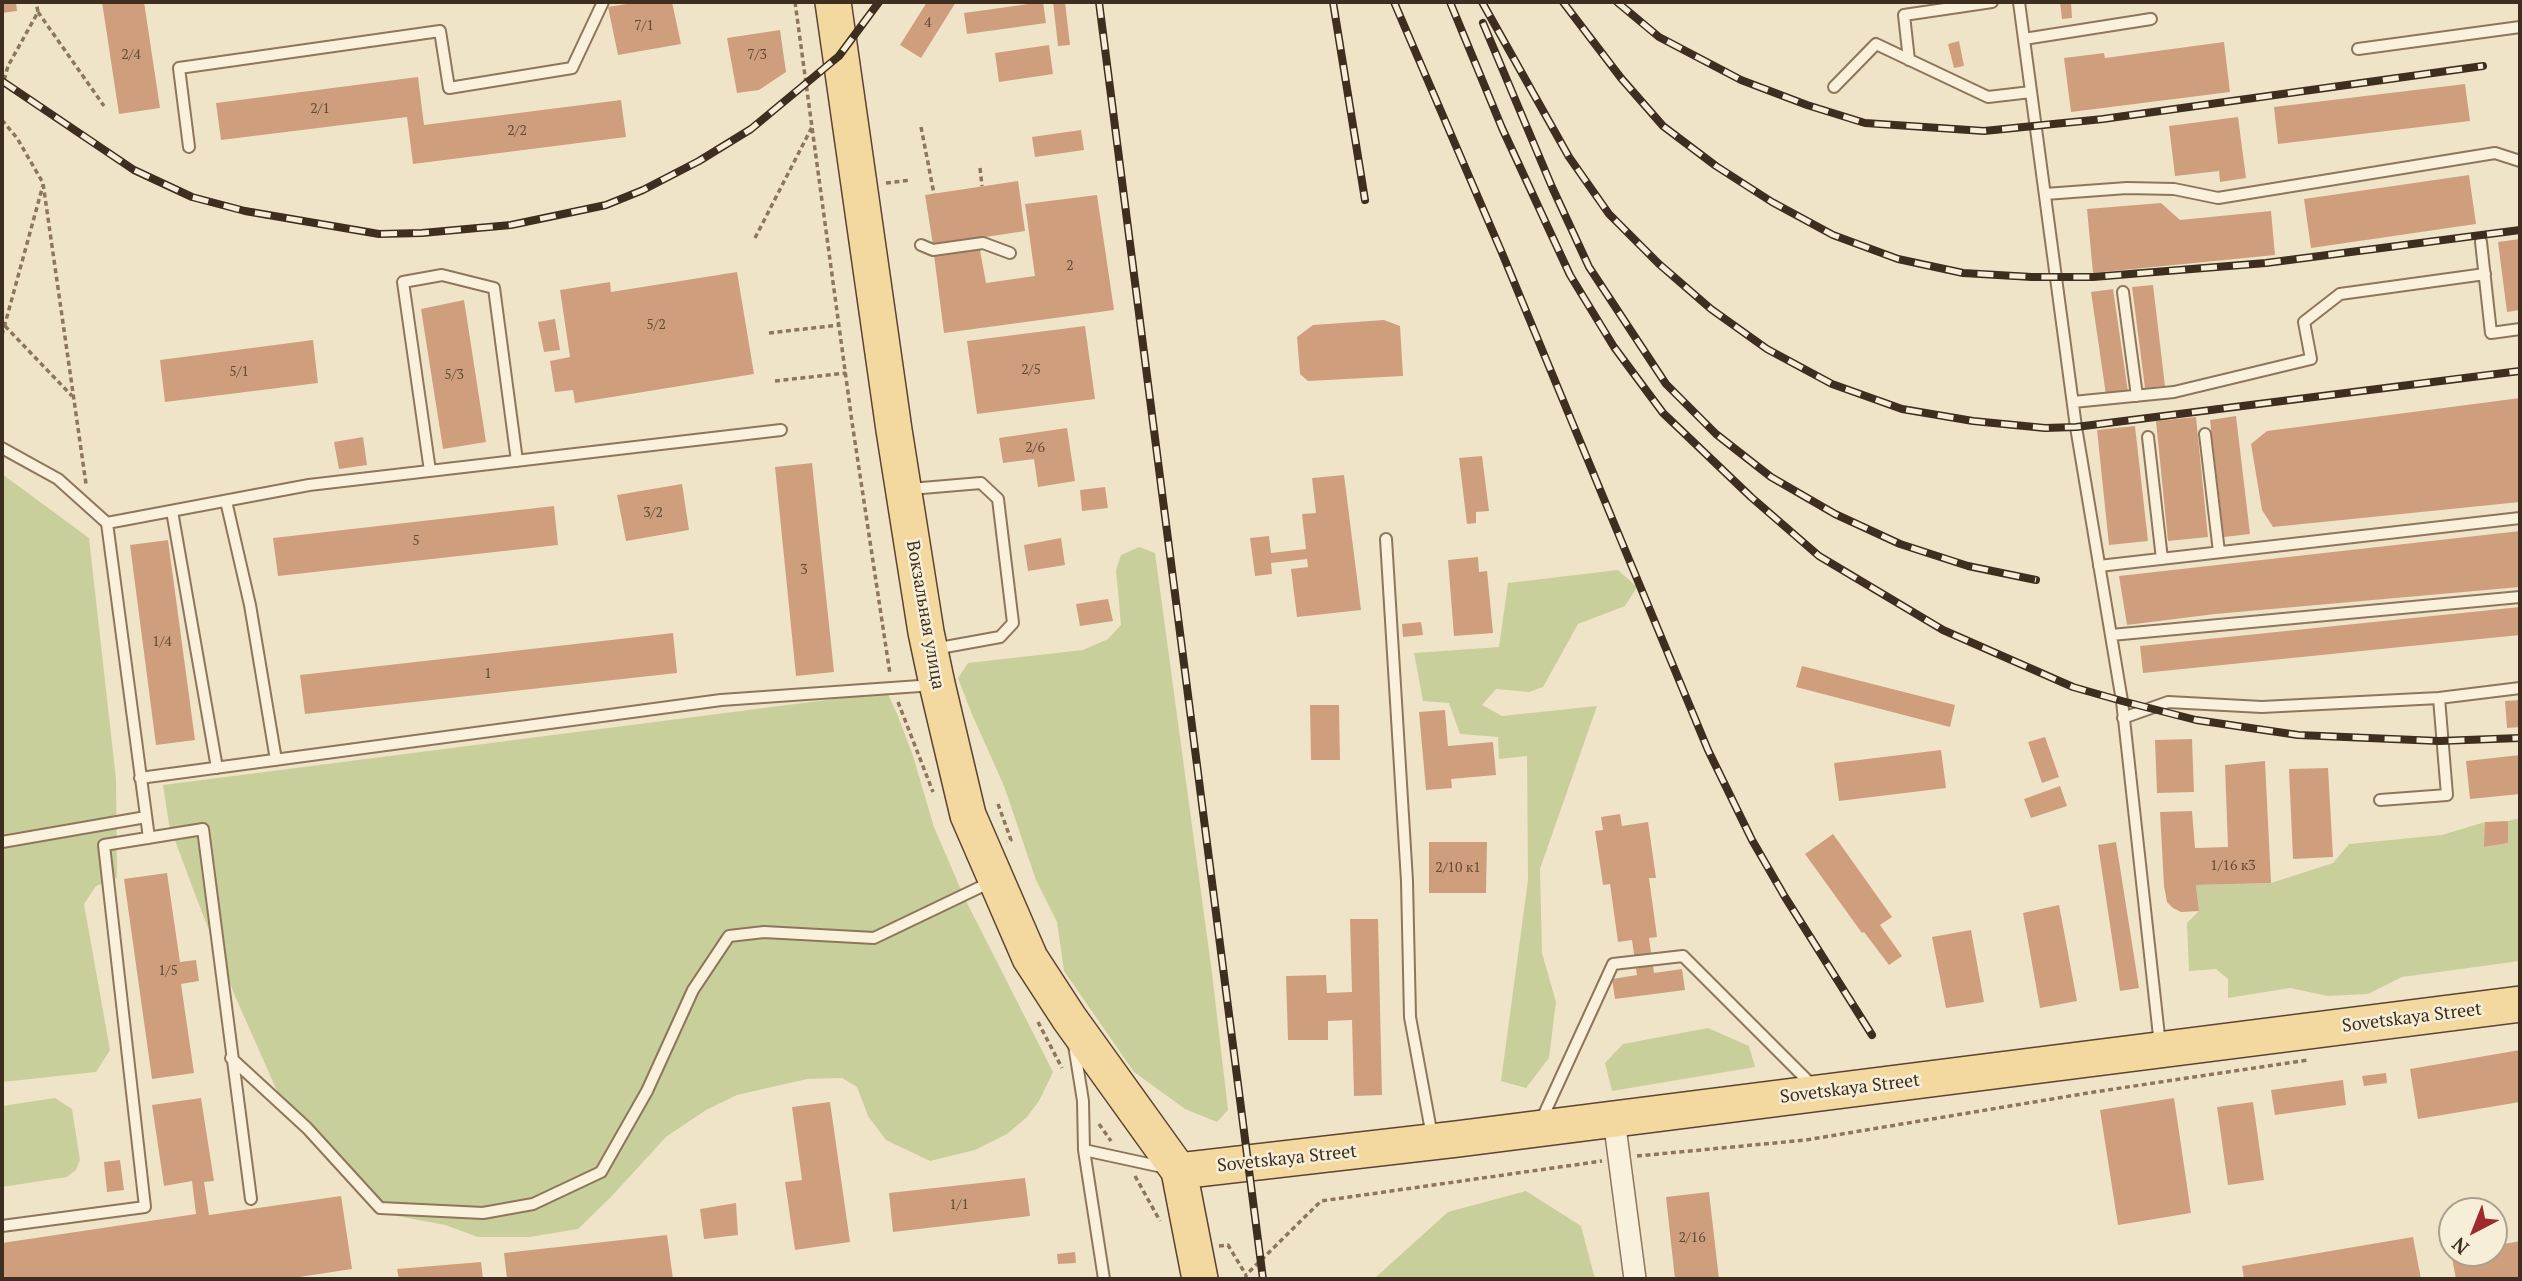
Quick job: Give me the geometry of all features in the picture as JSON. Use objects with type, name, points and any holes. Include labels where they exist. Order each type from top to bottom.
[{"type":"main road","name":"Вокзальная улица","points":[[833,2],[903,489],[930,649],[968,815],[1030,958],[1069,1018],[1179,1171]]},
{"type":"main road","name":"Sovetskaya Street","points":[[1179,1171],[1538,1129],[2520,1004]]},
{"type":"main road","points":[[1179,1171],[1200,1279]]},
{"type":"street","points":[[1614,1119],[1635,1279]]},
{"type":"lane","points":[[189,147],[179,68],[439,31],[449,88],[572,68],[603,2]]},
{"type":"lane","points":[[1909,60],[1904,15],[1992,2]]},
{"type":"lane","points":[[2019,2],[2073,402],[2123,718],[2161,1051]]},
{"type":"lane","points":[[2024,39],[2151,19]]},
{"type":"lane","points":[[2358,49],[2520,27]]},
{"type":"lane","points":[[1834,87],[1876,44],[1988,97],[2031,93]]},
{"type":"lane","points":[[2045,194],[2162,188],[2218,198],[2495,153],[2520,161]]},
{"type":"lane","points":[[2481,242],[2491,333],[2520,329]]},
{"type":"lane","points":[[921,245],[933,250],[983,243],[1010,253]]},
{"type":"lane","points":[[2073,402],[2174,392],[2311,359],[2304,322],[2340,294],[2485,274]]},
{"type":"lane","points":[[430,471],[403,282],[442,275],[494,288],[517,461]]},
{"type":"lane","points":[[2123,292],[2137,396]]},
{"type":"lane","points":[[107,523],[309,485],[782,430]]},
{"type":"lane","points":[[2205,434],[2219,552]]},
{"type":"lane","points":[[2148,437],[2162,559]]},
{"type":"lane","points":[[2,448],[58,479],[107,523],[149,838]]},
{"type":"lane","points":[[903,489],[981,483],[998,499],[1013,623],[1000,637],[930,649]]},
{"type":"lane","points":[[226,500],[250,606],[276,760]]},
{"type":"lane","points":[[172,511],[217,768]]},
{"type":"lane","points":[[2099,566],[2520,518]]},
{"type":"lane","points":[[1386,539],[1407,881],[1410,1017],[1433,1142]]},
{"type":"lane","points":[[2111,635],[2520,597]]},
{"type":"lane","points":[[140,778],[721,700],[937,684]]},
{"type":"lane","points":[[2123,718],[2168,702],[2262,707],[2440,698],[2520,688]]},
{"type":"lane","points":[[2380,800],[2447,795],[2440,698]]},
{"type":"lane","points":[[2,842],[146,817]]},
{"type":"lane","points":[[2,1226],[145,1207],[104,845],[203,830],[251,1199]]},
{"type":"lane","points":[[231,1058],[307,1128],[380,1208],[483,1213],[533,1204],[601,1172],[647,1091],[693,990],[729,936],[764,932],[874,938],[995,880]]},
{"type":"lane","points":[[1538,1129],[1613,964],[1683,956],[1818,1092]]},
{"type":"lane","points":[[1069,1018],[1083,1101],[1084,1150],[1104,1279]]},
{"type":"lane","points":[[1084,1150],[1179,1171]]},
{"type":"path","points":[[36,2],[38,12],[104,106]]},
{"type":"path","points":[[2,88],[16,49],[38,12]]},
{"type":"path","points":[[2,120],[17,138],[43,183],[89,507]]},
{"type":"path","points":[[755,238],[813,124]]},
{"type":"path","points":[[921,127],[934,194]]},
{"type":"path","points":[[980,168],[982,186]]},
{"type":"path","points":[[2,335],[43,183]]},
{"type":"path","points":[[769,333],[839,325]]},
{"type":"path","points":[[4,326],[74,397]]},
{"type":"path","points":[[775,381],[847,373]]},
{"type":"path","points":[[1246,1279],[1246,1275],[1321,1201],[1619,1158],[1806,1140],[2094,1092],[2312,1060]]},
{"type":"green space","points":[[2,474],[89,538],[116,779],[117,878],[96,886],[84,904],[110,1050],[96,1072],[2,1082]]},
{"type":"green space","points":[[1139,547],[1155,553],[1212,973],[1228,1110],[1217,1122],[1185,1109],[1134,1072],[1064,971],[1057,922],[1036,880],[1004,786],[958,678],[968,663],[1083,650],[1108,639],[1121,625],[1116,570],[1121,555]]},
{"type":"green space","points":[[1618,570],[1637,587],[1625,606],[1578,624],[1543,687],[1529,692],[1496,689],[1482,705],[1502,716],[1597,706],[1540,869],[1542,953],[1556,1002],[1549,1058],[1526,1088],[1501,1081],[1528,880],[1527,756],[1499,759],[1498,737],[1460,734],[1449,703],[1423,701],[1414,653],[1499,647],[1508,583]]},
{"type":"green space","points":[[888,694],[898,716],[934,827],[965,899],[1053,1072],[1039,1101],[1027,1117],[1007,1134],[975,1150],[930,1161],[886,1140],[868,1116],[857,1087],[842,1078],[807,1079],[737,1095],[706,1110],[666,1137],[578,1229],[530,1237],[478,1237],[445,1225],[387,1214],[364,1197],[289,1118],[235,996],[196,897],[169,824],[163,785]]},
{"type":"green space","points":[[2520,818],[2520,961],[2402,977],[2368,994],[2328,996],[2290,988],[2228,998],[2228,979],[2216,969],[2189,971],[2187,923],[2199,911],[2196,885],[2271,883],[2333,863],[2349,844],[2442,835],[2485,822],[2485,847],[2508,843],[2508,821]]},
{"type":"green space","points":[[1708,1028],[1749,1046],[1755,1067],[1612,1091],[1605,1063],[1623,1044]]},
{"type":"green space","points":[[55,1098],[72,1109],[80,1160],[76,1170],[67,1177],[2,1187],[2,1106]]},
{"type":"green space","points":[[1526,1191],[1581,1226],[1595,1279],[1377,1279],[1376,1277],[1448,1212]]},
{"type":"building","points":[[2,2],[16,2],[17,11],[2,13]]},
{"type":"building","points":[[102,2],[144,2],[160,108],[119,114]]},
{"type":"building","points":[[639,2],[672,2],[681,44],[618,55],[608,7]]},
{"type":"building","points":[[927,2],[956,2],[921,58],[900,45]]},
{"type":"building","points":[[1043,2],[1046,23],[967,34],[964,13]]},
{"type":"building","points":[[1053,2],[1065,2],[1070,45],[1058,46]]},
{"type":"building","points":[[2060,2],[2071,2],[2072,18],[2062,19]]},
{"type":"building","points":[[780,30],[786,72],[759,90],[737,93],[727,38]]},
{"type":"building","points":[[1959,41],[1964,66],[1954,68],[1948,44]]},
{"type":"building","points":[[2224,42],[2230,92],[2071,112],[2064,58],[2104,53],[2105,58]]},
{"type":"building","points":[[1049,45],[1053,74],[999,82],[995,53]]},
{"type":"building","points":[[418,77],[424,125],[621,100],[626,137],[413,164],[407,117],[221,140],[216,103]]},
{"type":"building","points":[[2465,84],[2470,121],[2278,144],[2274,107]]},
{"type":"building","points":[[2238,117],[2246,178],[2220,182],[2219,171],[2175,176],[2169,126]]},
{"type":"building","points":[[1081,130],[1084,150],[1035,157],[1032,137]]},
{"type":"building","points":[[2469,175],[2476,224],[2311,248],[2304,199]]},
{"type":"building","points":[[1018,181],[1025,231],[933,245],[925,195]]},
{"type":"building","points":[[1097,195],[1114,310],[944,333],[934,255],[980,250],[986,283],[1035,276],[1025,204]]},
{"type":"building","points":[[2161,203],[2180,220],[2271,211],[2275,255],[2093,273],[2087,209]]},
{"type":"building","points":[[2520,239],[2520,310],[2507,312],[2498,242]]},
{"type":"building","points":[[737,272],[754,374],[575,403],[573,390],[555,392],[550,361],[570,357],[560,290],[610,282],[611,292]]},
{"type":"building","points":[[2153,285],[2165,386],[2145,388],[2132,287]]},
{"type":"building","points":[[2113,289],[2128,392],[2106,395],[2091,292]]},
{"type":"building","points":[[464,300],[486,442],[443,449],[421,309]]},
{"type":"building","points":[[555,319],[560,350],[544,352],[538,322]]},
{"type":"building","points":[[1384,320],[1400,326],[1403,376],[1308,381],[1300,374],[1297,337],[1313,325]]},
{"type":"building","points":[[1085,326],[1095,399],[977,414],[967,341]]},
{"type":"building","points":[[313,340],[318,383],[165,402],[160,360]]},
{"type":"building","points":[[2520,398],[2520,502],[2273,527],[2262,510],[2251,444],[2267,431]]},
{"type":"building","points":[[2236,416],[2250,534],[2224,537],[2210,420]]},
{"type":"building","points":[[2196,417],[2208,537],[2168,541],[2156,421]]},
{"type":"building","points":[[2135,426],[2148,541],[2109,545],[2097,430]]},
{"type":"building","points":[[1067,428],[1075,481],[1038,487],[1034,459],[1003,463],[999,438]]},
{"type":"building","points":[[363,437],[367,465],[339,469],[334,442]]},
{"type":"building","points":[[1482,456],[1489,511],[1476,512],[1476,523],[1467,524],[1459,458]]},
{"type":"building","points":[[812,463],[834,672],[796,676],[775,467]]},
{"type":"building","points":[[1344,475],[1361,610],[1297,617],[1291,569],[1308,567],[1307,559],[1271,563],[1272,574],[1255,576],[1250,538],[1269,536],[1271,553],[1306,549],[1302,514],[1316,513],[1312,478]]},
{"type":"building","points":[[682,484],[689,530],[626,541],[617,495]]},
{"type":"building","points":[[1105,487],[1108,508],[1082,511],[1080,490]]},
{"type":"building","points":[[554,506],[558,545],[278,576],[273,538]]},
{"type":"building","points":[[2520,531],[2520,587],[2215,614],[2127,625],[2119,576]]},
{"type":"building","points":[[1061,538],[1065,565],[1028,571],[1024,545]]},
{"type":"building","points":[[168,540],[195,740],[156,745],[130,545]]},
{"type":"building","points":[[1478,557],[1479,572],[1487,571],[1493,633],[1454,636],[1448,560]]},
{"type":"building","points":[[1108,599],[1113,621],[1080,626],[1076,604]]},
{"type":"building","points":[[2520,607],[2520,635],[2143,673],[2140,646]]},
{"type":"building","points":[[1421,622],[1423,635],[1403,637],[1402,624]]},
{"type":"building","points":[[673,633],[677,673],[305,714],[300,675]]},
{"type":"building","points":[[1802,666],[1955,705],[1950,727],[1796,687]]},
{"type":"building","points":[[2520,700],[2520,727],[2507,728],[2505,701]]},
{"type":"building","points":[[1310,705],[1339,705],[1340,760],[1311,760]]},
{"type":"building","points":[[1445,710],[1448,746],[1493,742],[1496,775],[1451,779],[1452,788],[1426,790],[1419,712]]},
{"type":"building","points":[[2045,737],[2059,777],[2042,783],[2028,742]]},
{"type":"building","points":[[2192,739],[2194,792],[2157,793],[2155,740]]},
{"type":"building","points":[[1941,750],[1946,788],[1839,801],[1834,763]]},
{"type":"building","points":[[2520,755],[2520,794],[2470,799],[2466,761]]},
{"type":"building","points":[[2265,761],[2271,883],[2196,885],[2199,911],[2181,912],[2173,908],[2167,902],[2164,886],[2160,812],[2192,811],[2195,848],[2228,847],[2225,765]]},
{"type":"building","points":[[2328,768],[2333,857],[2293,859],[2289,769]]},
{"type":"building","points":[[2060,786],[2067,806],[2031,818],[2024,799]]},
{"type":"building","points":[[1620,814],[1622,826],[1648,822],[1656,878],[1649,878],[1657,937],[1649,938],[1654,973],[1682,969],[1685,990],[1615,999],[1612,979],[1637,975],[1632,940],[1618,942],[1610,884],[1603,885],[1595,831],[1603,830],[1601,817]]},
{"type":"building","points":[[2508,821],[2508,843],[2484,847],[2485,822]]},
{"type":"building","points":[[1833,834],[1892,917],[1880,925],[1902,956],[1889,965],[1864,932],[1862,933],[1805,854]]},
{"type":"building","points":[[1429,842],[1487,842],[1486,893],[1429,893]]},
{"type":"building","points":[[2116,842],[2139,988],[2120,991],[2098,845]]},
{"type":"building","points":[[167,873],[180,962],[196,960],[199,981],[181,984],[194,1073],[152,1079],[124,879]]},
{"type":"building","points":[[2059,905],[2077,1001],[2040,1008],[2023,913]]},
{"type":"building","points":[[1350,919],[1378,919],[1382,1095],[1354,1096],[1352,1020],[1328,1021],[1328,1040],[1288,1040],[1286,976],[1326,975],[1327,993],[1352,992]]},
{"type":"building","points":[[1971,930],[1984,1002],[1946,1008],[1932,937]]},
{"type":"building","points":[[2520,1050],[2520,1102],[2418,1119],[2410,1069]]},
{"type":"building","points":[[2386,1073],[2387,1083],[2364,1086],[2362,1076]]},
{"type":"building","points":[[2343,1080],[2346,1105],[2275,1115],[2271,1090]]},
{"type":"building","points":[[201,1098],[214,1181],[204,1182],[209,1215],[341,1196],[352,1269],[286,1279],[2,1279],[2,1243],[196,1214],[192,1181],[164,1186],[152,1105]]},
{"type":"building","points":[[2174,1098],[2191,1213],[2118,1225],[2100,1110]]},
{"type":"building","points":[[830,1102],[850,1242],[795,1250],[785,1182],[802,1180],[792,1107]]},
{"type":"building","points":[[2253,1102],[2264,1180],[2228,1185],[2217,1107]]},
{"type":"building","points":[[120,1160],[124,1190],[107,1192],[104,1162]]},
{"type":"building","points":[[1025,1178],[1030,1216],[893,1232],[889,1193]]},
{"type":"building","points":[[1709,1192],[1719,1279],[1675,1279],[1666,1197]]},
{"type":"building","points":[[736,1203],[738,1235],[704,1239],[700,1209]]},
{"type":"building","points":[[667,1235],[673,1279],[507,1279],[504,1253]]},
{"type":"building","points":[[2413,1237],[2421,1279],[2244,1279],[2242,1266]]},
{"type":"building","points":[[2520,1241],[2520,1279],[2456,1279],[2454,1267],[2508,1267],[2508,1243]]},
{"type":"building","points":[[1075,1252],[1076,1263],[1058,1264],[1057,1254]]},
{"type":"building","points":[[481,1262],[483,1279],[399,1279],[397,1269]]},
{"type":"railway","points":[[2,81],[134,170],[192,197],[245,211],[379,234],[511,225],[606,205],[643,190],[699,161],[751,129],[839,56],[879,2]]},
{"type":"railway","points":[[1099,2],[1263,1279]]},
{"type":"railway","points":[[1333,2],[1365,200]]},
{"type":"railway","points":[[1394,2],[1502,253],[1708,750],[1752,840],[1872,1035]]},
{"type":"railway","points":[[1450,2],[1502,128],[1570,275],[1614,347],[1663,413],[1751,497],[1819,556],[1943,630],[2073,687],[2122,701],[2196,720],[2298,735],[2439,741],[2520,738]]},
{"type":"railway","points":[[1482,2],[1569,157],[1609,214],[1659,264],[1711,309],[1767,349],[1832,384],[1902,409],[1973,421],[2045,428],[2076,427],[2520,371]]},
{"type":"railway","points":[[1563,2],[1621,78],[1663,126],[1716,166],[1772,202],[1833,235],[1898,259],[1963,273],[2093,277],[2266,263],[2520,230]]},
{"type":"railway","points":[[1617,2],[1659,37],[1741,80],[1865,123],[1984,131],[2103,119],[2483,66]]},
{"type":"railway","points":[[1483,23],[1589,267],[1666,384],[1716,434],[1771,477],[1835,514],[1900,544],[1968,566],[2036,580]]}]
